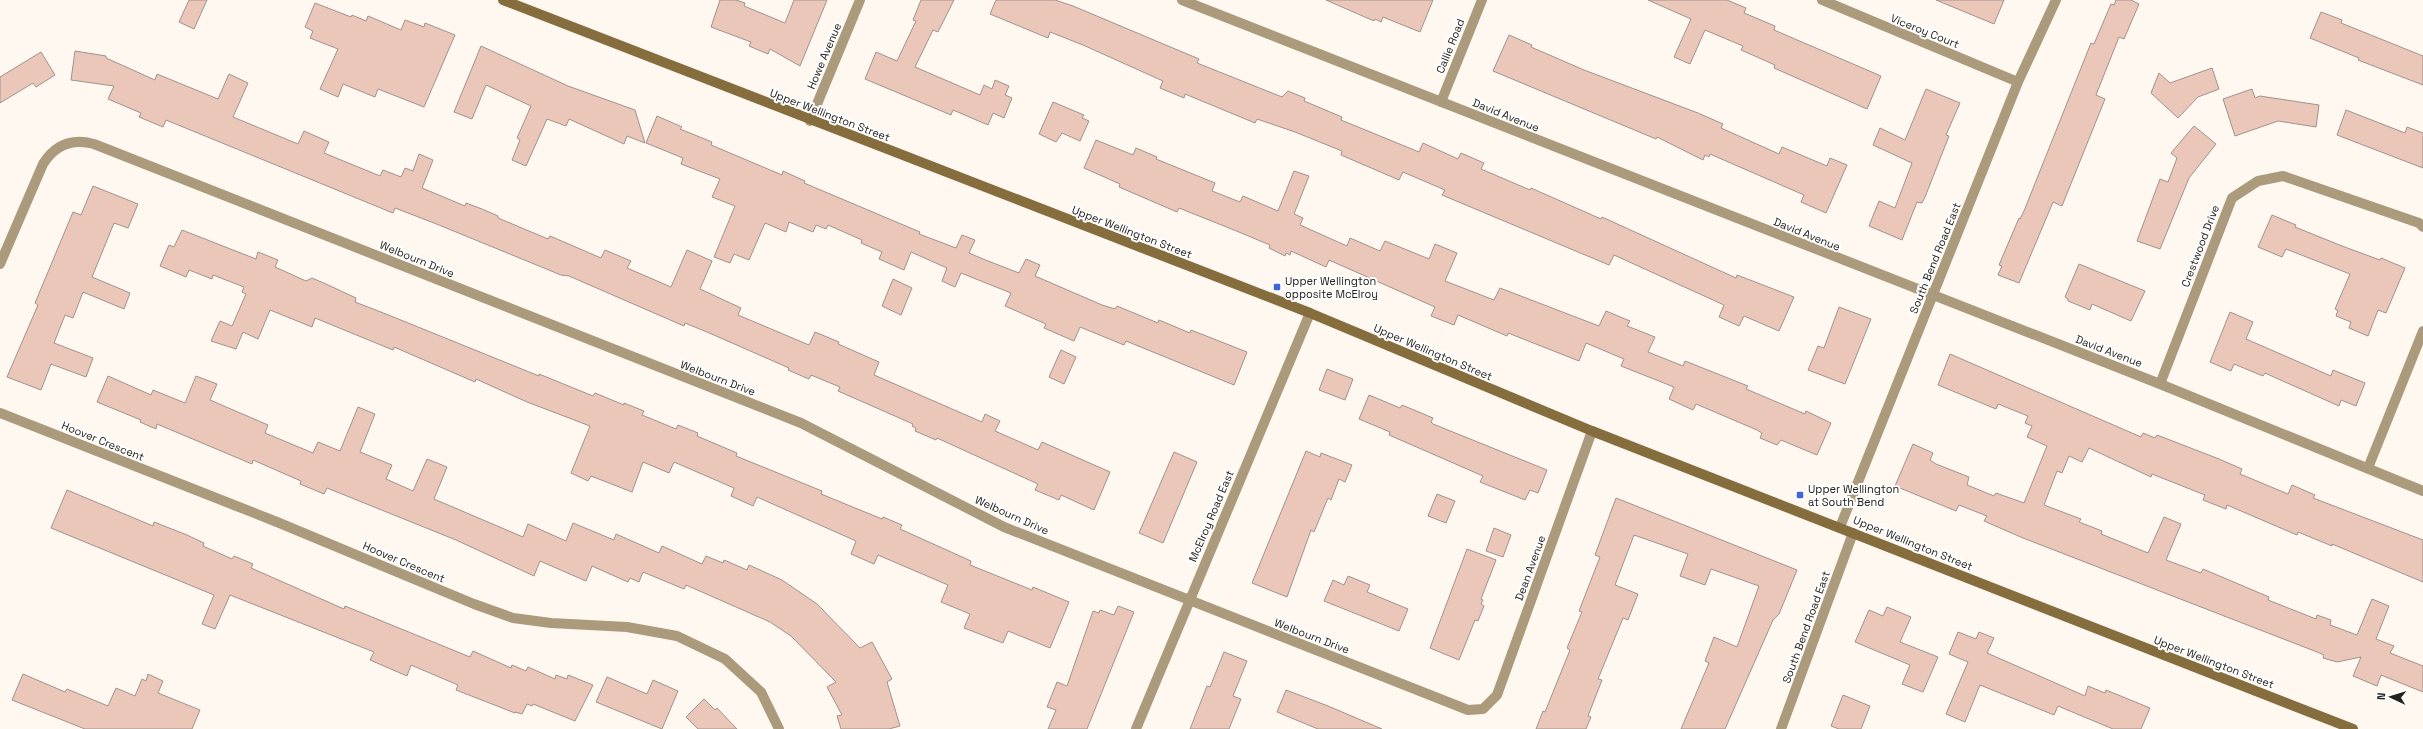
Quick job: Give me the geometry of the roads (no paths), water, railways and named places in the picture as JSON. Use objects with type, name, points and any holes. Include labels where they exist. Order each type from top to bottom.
[{"type":"main road","name":"Upper Wellington Street","points":[[503,0],[1310,313],[1592,431],[2353,729]]},
{"type":"street","name":"Howe Avenue","points":[[810,120],[860,0]]},
{"type":"street","name":"David Avenue","points":[[1182,0],[1932,296],[2160,384],[2423,491]]},
{"type":"street","name":"Callie Road","points":[[1441,102],[1482,0]]},
{"type":"street","name":"Viceroy Court","points":[[1822,0],[2018,82]]},
{"type":"street","name":"South Bend Road East","points":[[1840,527],[2018,82],[2056,0]]},
{"type":"street","name":"Welbourn Drive","points":[[0,264],[43,164],[51,153],[61,145],[74,141],[94,144],[801,423],[1004,527],[1468,710],[1483,708]]},
{"type":"street","name":"Crestwood Drive","points":[[2160,384],[2232,198],[2258,181],[2283,176],[2419,224],[2423,227]]},
{"type":"street","name":"McElroy Road East","points":[[1136,729],[1188,600],[1310,313]]},
{"type":"street","points":[[2368,468],[2423,331]]},
{"type":"street","name":"Hoover Crescent","points":[[0,413],[277,522],[474,604],[513,618],[551,623],[627,627],[677,636],[725,659],[761,692],[779,729]]},
{"type":"street","name":"Dean Avenue","points":[[1483,708],[1497,695],[1592,431]]},
{"type":"street","name":"South Bend Road East","points":[[1781,729],[1853,533]]},
{"type":"place","name":"Upper Wellington opposite McElroy","points":[[1277,287]]},
{"type":"place","name":"Upper Wellington at South Bend","points":[[1800,495]]}]
